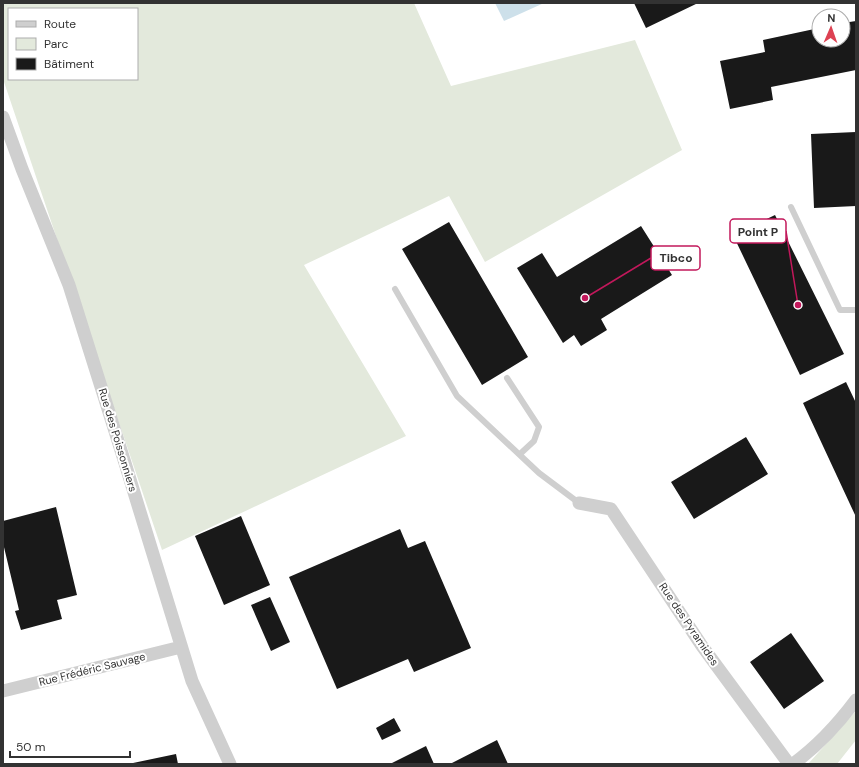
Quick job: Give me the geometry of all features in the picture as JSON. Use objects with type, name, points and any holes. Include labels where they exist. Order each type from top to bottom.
[{"type":"street","name":"Rue des Poissonniers","points":[[3,117],[68,285],[192,681],[230,764]]},
{"type":"street","name":"Rue des Pyramides","points":[[579,503],[611,509],[702,646],[789,764]]},
{"type":"street","name":"Rue Frédéric Sauvage","points":[[3,691],[181,647]]},
{"type":"street","points":[[794,764],[810,752],[843,718],[856,700]]},
{"type":"lane","points":[[791,206],[840,310],[856,310]]},
{"type":"lane","points":[[395,289],[457,396],[539,473],[579,503]]},
{"type":"lane","points":[[507,378],[539,427],[534,441],[520,454]]},
{"type":"green space","points":[[3,3],[414,3],[451,86],[635,40],[682,150],[485,262],[449,196],[304,265],[406,436],[162,550],[3,79]]},
{"type":"green space","points":[[856,711],[856,740],[837,764],[808,764]]},
{"type":"water","points":[[495,3],[544,3],[504,21]]},
{"type":"building","points":[[634,3],[698,3],[646,28]]},
{"type":"building","points":[[856,21],[856,70],[771,87],[773,100],[730,109],[720,61],[765,52],[763,40],[811,30],[811,48],[851,48],[851,22]]},
{"type":"building","points":[[856,132],[856,206],[814,208],[811,134]]},
{"type":"building","points":[[775,215],[844,354],[800,375],[733,235]]},
{"type":"building","points":[[449,222],[528,357],[482,385],[402,249]]},
{"type":"building","points":[[641,226],[672,275],[601,319],[607,330],[581,346],[574,335],[563,343],[517,268],[542,253],[557,277]]},
{"type":"building","points":[[846,382],[856,403],[856,517],[803,403]]},
{"type":"building","points":[[746,437],[768,474],[694,519],[671,482]]},
{"type":"building","points":[[56,507],[77,595],[57,600],[62,619],[21,630],[15,611],[19,610],[3,543],[3,521]]},
{"type":"building","points":[[241,516],[270,585],[224,605],[195,536]]},
{"type":"building","points":[[400,529],[408,548],[425,541],[471,648],[414,672],[408,659],[337,689],[289,577]]},
{"type":"building","points":[[270,597],[290,642],[271,651],[251,605]]},
{"type":"building","points":[[791,633],[824,681],[784,709],[750,662]]},
{"type":"building","points":[[394,718],[401,731],[382,740],[376,728]]},
{"type":"building","points":[[497,740],[508,764],[450,764]]},
{"type":"building","points":[[426,746],[434,764],[390,764]]},
{"type":"building","points":[[176,754],[178,764],[133,764],[133,763]]},
{"type":"place","name":"Tibco","points":[[585,298]]},
{"type":"place","name":"Point P","points":[[798,305]]}]
